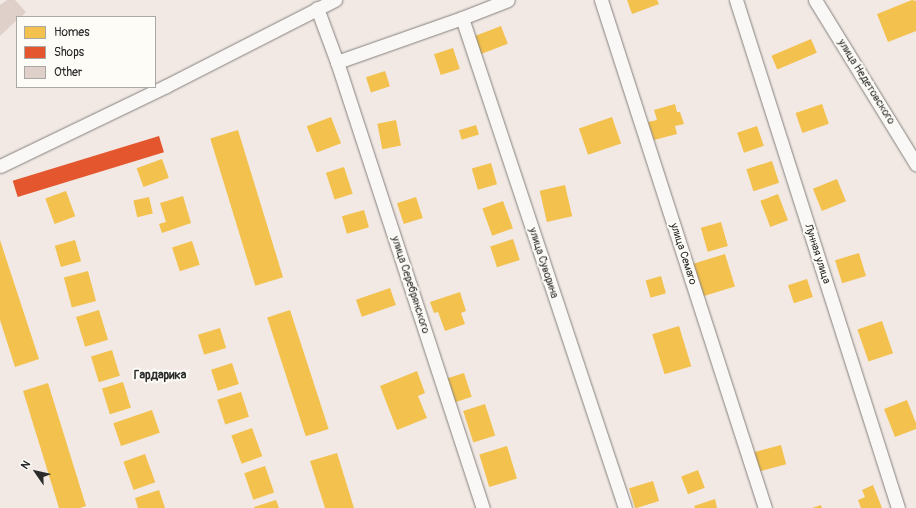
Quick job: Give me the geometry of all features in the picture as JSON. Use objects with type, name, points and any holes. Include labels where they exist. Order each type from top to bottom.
[{"type":"street","points":[[0,166],[166,86],[335,0]]},
{"type":"street","points":[[337,62],[462,18],[508,0]]},
{"type":"street","name":"улица Семаго","points":[[601,0],[765,508]]},
{"type":"street","name":"Лунная улица","points":[[736,0],[898,508]]},
{"type":"street","name":"улица Недетовского","points":[[815,0],[916,164]]},
{"type":"street","name":"улица Серебрянского","points":[[317,8],[337,62],[484,508]]},
{"type":"street","name":"улица Суворина","points":[[462,18],[625,508]]},
{"type":"building: Homes","points":[[627,0],[657,0],[659,4],[632,14]]},
{"type":"building: Homes","points":[[912,0],[916,1],[916,31],[888,42],[877,14]]},
{"type":"building: Homes","points":[[501,26],[508,44],[480,54],[473,37]]},
{"type":"building: Homes","points":[[811,39],[817,53],[777,70],[771,56]]},
{"type":"building: Homes","points":[[453,48],[460,69],[441,75],[434,54]]},
{"type":"building: Homes","points":[[385,71],[390,86],[371,92],[366,77]]},
{"type":"building: Homes","points":[[675,104],[677,112],[680,112],[684,124],[675,126],[677,134],[654,140],[648,122],[657,120],[654,110]]},
{"type":"building: Homes","points":[[822,104],[829,124],[802,133],[796,113]]},
{"type":"building: Homes","points":[[331,117],[341,143],[317,152],[307,126]]},
{"type":"building: Homes","points":[[612,117],[621,143],[588,155],[579,128]]},
{"type":"building: Homes","points":[[396,120],[401,146],[382,149],[377,124]]},
{"type":"building: Homes","points":[[476,125],[479,135],[462,140],[459,130]]},
{"type":"building: Homes","points":[[757,126],[764,146],[744,153],[737,133]]},
{"type":"building: Homes","points":[[238,130],[283,277],[255,286],[210,138]]},
{"type":"building: Homes","points":[[162,159],[169,178],[143,187],[137,168]]},
{"type":"building: Homes","points":[[772,161],[779,183],[753,191],[746,169]]},
{"type":"building: Homes","points":[[491,163],[497,184],[478,190],[472,169]]},
{"type":"building: Homes","points":[[344,167],[353,194],[335,200],[326,173]]},
{"type":"building: Homes","points":[[837,179],[846,201],[822,211],[813,189]]},
{"type":"building: Homes","points":[[565,185],[572,216],[547,222],[540,191]]},
{"type":"building: Homes","points":[[66,191],[75,216],[55,224],[45,199]]},
{"type":"building: Homes","points":[[778,194],[788,220],[770,227],[760,201]]},
{"type":"building: Homes","points":[[183,196],[191,223],[162,233],[159,224],[166,222],[160,203]]},
{"type":"building: Homes","points":[[149,197],[153,214],[137,217],[133,201]]},
{"type":"building: Homes","points":[[416,197],[423,218],[404,224],[397,203]]},
{"type":"building: Homes","points":[[503,201],[513,228],[492,236],[482,209]]},
{"type":"building: Homes","points":[[364,210],[369,227],[347,234],[342,216]]},
{"type":"building: Homes","points":[[721,222],[728,246],[708,252],[701,228]]},
{"type":"building: Homes","points":[[513,239],[520,260],[497,267],[490,246]]},
{"type":"building: Homes","points":[[0,240],[39,359],[15,367],[0,320]]},
{"type":"building: Homes","points":[[75,240],[81,261],[61,267],[55,246]]},
{"type":"building: Homes","points":[[192,241],[200,265],[180,271],[172,247]]},
{"type":"building: Homes","points":[[859,253],[866,276],[842,283],[835,260]]},
{"type":"building: Homes","points":[[725,254],[735,287],[702,296],[692,264]]},
{"type":"building: Homes","points":[[88,271],[96,301],[72,307],[64,277]]},
{"type":"building: Homes","points":[[661,276],[666,293],[651,298],[646,280]]},
{"type":"building: Homes","points":[[807,279],[813,297],[794,303],[788,285]]},
{"type":"building: Homes","points":[[390,288],[396,305],[362,317],[356,300]]},
{"type":"building: Homes","points":[[460,292],[466,311],[461,313],[465,324],[445,331],[438,312],[434,313],[430,302]]},
{"type":"building: Homes","points":[[99,310],[108,340],[85,347],[76,317]]},
{"type":"building: Homes","points":[[290,310],[329,429],[306,436],[267,317]]},
{"type":"building: Homes","points":[[882,321],[893,353],[868,362],[857,329]]},
{"type":"building: Homes","points":[[679,326],[691,366],[665,374],[652,334]]},
{"type":"building: Homes","points":[[220,328],[226,348],[204,355],[198,335]]},
{"type":"building: Homes","points":[[112,350],[120,376],[99,382],[91,356]]},
{"type":"building: Homes","points":[[232,363],[239,384],[218,391],[211,370]]},
{"type":"building: Homes","points":[[417,371],[425,393],[418,396],[427,418],[397,430],[380,386]]},
{"type":"building: Homes","points":[[464,373],[472,397],[454,403],[446,379]]},
{"type":"building: Homes","points":[[123,382],[131,408],[110,414],[102,388]]},
{"type":"building: Homes","points":[[48,383],[86,506],[80,508],[59,508],[23,391]]},
{"type":"building: Homes","points":[[241,392],[249,417],[225,424],[217,400]]},
{"type":"building: Homes","points":[[907,400],[916,423],[916,429],[895,437],[884,409]]},
{"type":"building: Homes","points":[[485,404],[495,435],[473,442],[463,411]]},
{"type":"building: Homes","points":[[152,410],[160,433],[121,446],[113,423]]},
{"type":"building: Homes","points":[[252,428],[262,456],[242,464],[231,436]]},
{"type":"building: Homes","points":[[781,445],[786,464],[759,472],[754,452]]},
{"type":"building: Homes","points":[[507,446],[517,479],[489,487],[479,454]]},
{"type":"building: Homes","points":[[337,453],[354,508],[325,508],[310,461]]},
{"type":"building: Homes","points":[[145,454],[155,482],[134,490],[123,462]]},
{"type":"building: Homes","points":[[265,466],[274,492],[253,500],[244,473]]},
{"type":"building: Homes","points":[[698,470],[705,488],[688,494],[681,476]]},
{"type":"building: Homes","points":[[653,481],[659,501],[635,508],[629,488]]},
{"type":"building: Homes","points":[[873,485],[882,508],[861,508],[858,500],[865,497],[862,490]]},
{"type":"building: Homes","points":[[159,490],[165,508],[138,508],[135,498]]},
{"type":"building: Homes","points":[[715,499],[717,508],[695,508],[694,506]]},
{"type":"building: Homes","points":[[276,500],[279,508],[254,508],[254,507]]},
{"type":"building: Homes","points":[[821,505],[822,508],[812,508]]},
{"type":"building: Shops","points":[[159,136],[164,152],[18,197],[13,181]]},
{"type":"building: Other","points":[[7,0],[15,0],[26,12],[22,16],[16,16],[16,21],[0,36],[0,5]]},
{"type":"district","name":"Гардарика","points":[[160,376]]}]
